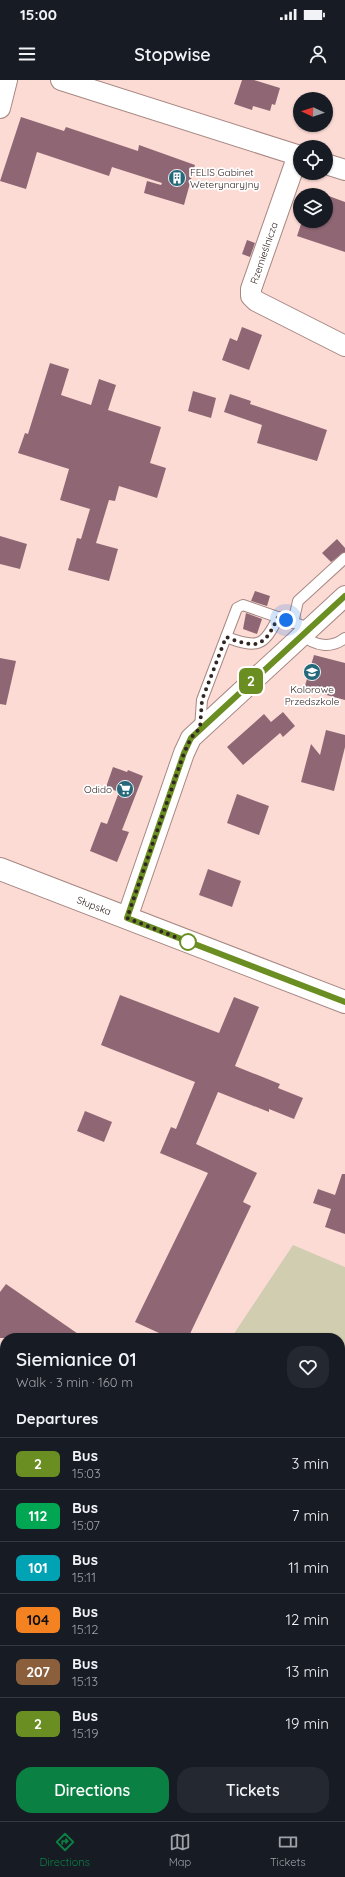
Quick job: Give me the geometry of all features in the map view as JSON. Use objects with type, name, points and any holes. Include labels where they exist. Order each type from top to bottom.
[{"type":"main road","name":"Słupska","points":[[0,869],[345,1002]]},
{"type":"street","points":[[0,108],[7,80]]},
{"type":"street","name":"Rzemieślnicza","points":[[62,80],[293,154]]},
{"type":"street","points":[[333,166],[345,170]]},
{"type":"street","name":"Rzemieślnicza","points":[[293,173],[251,289],[252,296],[256,301],[345,346]]},
{"type":"street","points":[[127,918],[184,753],[191,738],[301,629],[345,596]]},
{"type":"lane","points":[[301,629],[298,601],[345,558]]},
{"type":"lane","points":[[200,728],[202,700],[237,608],[243,605],[278,617],[301,629],[310,642],[324,645],[338,642],[345,638]]},
{"type":"lane","points":[[226,637],[244,644],[257,644],[270,635],[278,617]]},
{"type":"shaded area","points":[[293,1245],[345,1267],[345,1333],[234,1333]]},
{"type":"building","points":[[242,80],[254,80],[280,88],[275,105],[272,104],[270,111],[253,106],[252,110],[234,104]]},
{"type":"building","points":[[21,117],[64,131],[66,127],[138,151],[139,145],[195,165],[184,205],[144,193],[147,181],[161,185],[162,183],[112,167],[109,176],[37,152],[26,189],[0,181]]},
{"type":"building","points":[[333,198],[345,202],[345,252],[297,236],[300,228],[333,228]]},
{"type":"building","points":[[247,240],[255,243],[250,257],[242,254]]},
{"type":"building","points":[[242,327],[262,335],[249,370],[222,360],[230,338],[237,341]]},
{"type":"building","points":[[50,363],[69,369],[61,395],[91,405],[99,379],[116,385],[108,410],[161,427],[150,463],[166,468],[157,498],[119,486],[115,501],[109,500],[96,543],[118,549],[109,581],[68,570],[77,538],[81,539],[90,509],[60,500],[69,469],[18,453],[25,433],[28,434]]},
{"type":"building","points":[[193,391],[216,398],[211,418],[188,411]]},
{"type":"building","points":[[230,394],[251,401],[250,404],[327,430],[317,461],[257,443],[262,425],[224,412]]},
{"type":"building","points":[[0,536],[27,544],[20,569],[0,564]]},
{"type":"building","points":[[337,539],[345,548],[345,552],[331,562],[322,553]]},
{"type":"building","points":[[255,591],[270,596],[267,606],[251,601]]},
{"type":"building","points":[[246,613],[262,619],[257,634],[243,629]]},
{"type":"building","points":[[314,655],[345,663],[345,700],[304,689]]},
{"type":"building","points":[[0,658],[16,661],[6,705],[0,704]]},
{"type":"building","points":[[283,712],[295,726],[283,737],[280,733],[243,765],[227,747],[264,714],[271,722]]},
{"type":"building","points":[[326,730],[345,735],[345,747],[334,791],[301,782],[311,744],[320,755]]},
{"type":"building","points":[[113,767],[127,772],[128,770],[143,776],[122,830],[129,832],[117,862],[90,851],[101,822],[107,824],[119,792],[106,787]]},
{"type":"building","points":[[237,794],[269,806],[259,835],[227,823]]},
{"type":"building","points":[[208,869],[241,881],[232,907],[199,895]]},
{"type":"building","points":[[120,995],[219,1033],[234,997],[259,1007],[235,1066],[280,1084],[278,1088],[303,1098],[294,1119],[269,1109],[269,1112],[218,1092],[196,1144],[257,1173],[243,1202],[251,1206],[190,1333],[159,1333],[135,1322],[208,1173],[160,1153],[171,1127],[176,1129],[195,1082],[101,1045]]},
{"type":"building","points":[[85,1111],[112,1122],[104,1142],[77,1131]]},
{"type":"building","points":[[342,1174],[345,1174],[345,1234],[325,1227],[331,1209],[313,1203],[318,1189],[335,1195]]},
{"type":"building","points":[[6,1284],[77,1333],[0,1333],[0,1292]]},
{"type":"bus line","name":"2","points":[[345,596],[200,728],[191,738],[184,753],[127,918],[345,1002]]},
{"type":"place","name":"FELIS Gabinet Weterynaryjny","points":[[177,178]]},
{"type":"place","name":"Kolorowe Przedszkole","points":[[312,672]]},
{"type":"place","name":"Odido","points":[[125,789]]},
{"type":"route","points":[[188,942],[127,918],[184,753],[191,738],[200,728],[202,700],[226,637],[244,644],[257,644],[270,635],[278,617],[286,620]]}]
